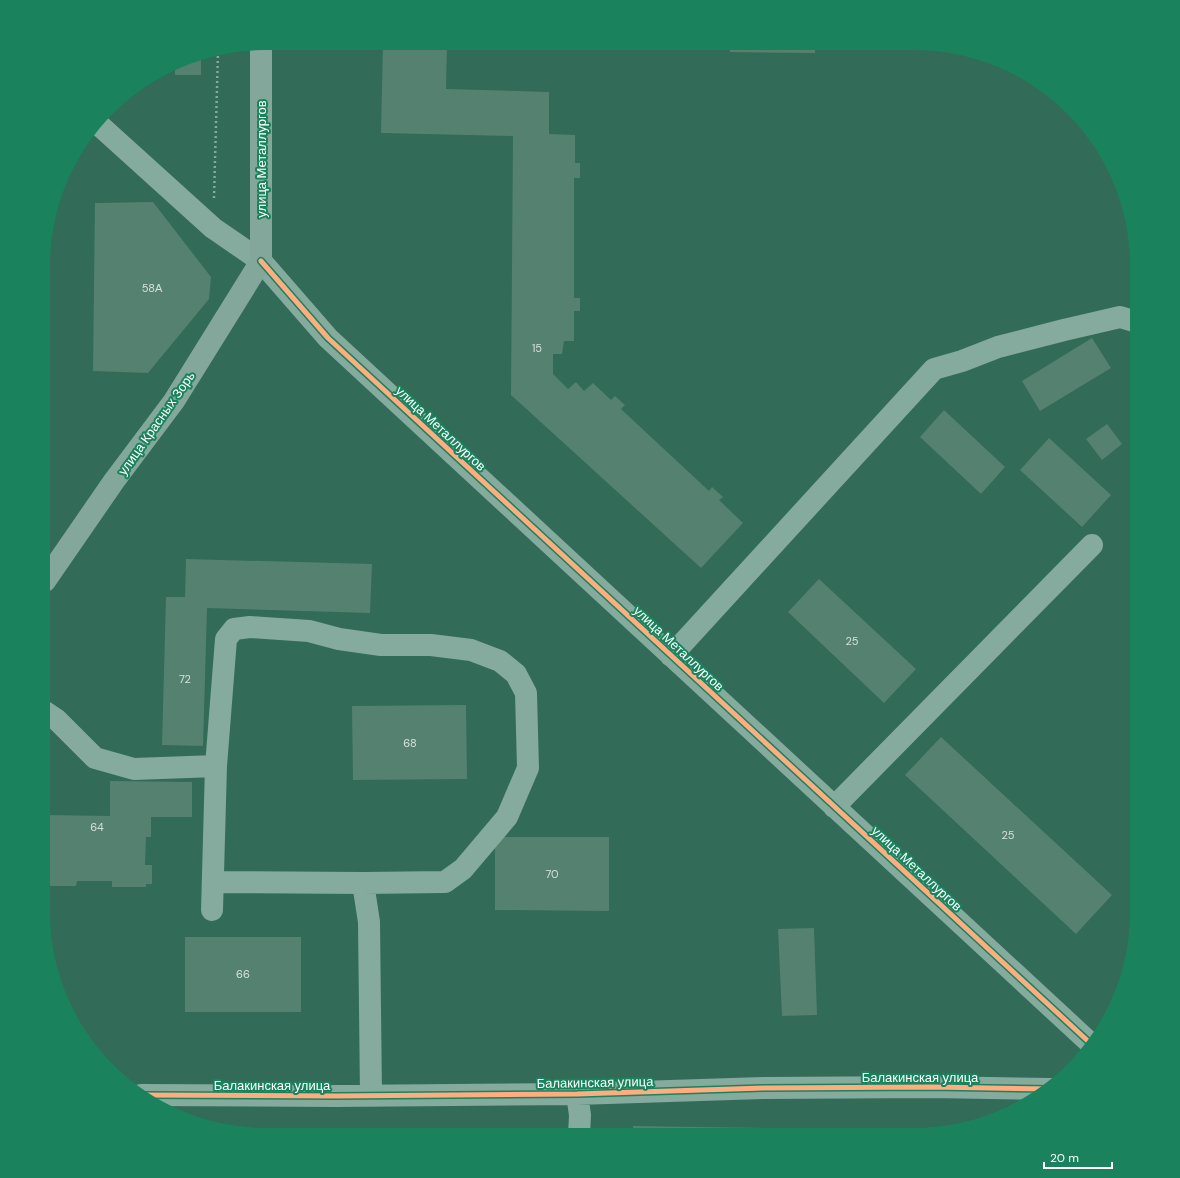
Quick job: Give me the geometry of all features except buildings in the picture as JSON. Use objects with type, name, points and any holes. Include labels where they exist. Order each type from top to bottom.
[{"type":"main road","name":"улица Металлургов","points":[[261,50],[261,261]]},
{"type":"main road","name":"улица Красных Зорь","points":[[50,574],[114,481],[174,401],[261,261]]},
{"type":"street","points":[[101,127],[213,228],[261,261]]},
{"type":"street","name":"улица Металлургов","points":[[261,261],[328,338],[1087,1041]]},
{"type":"street","points":[[671,656],[934,369],[962,361],[998,347],[1064,330],[1120,317],[1130,320]]},
{"type":"street","points":[[834,807],[1092,545]]},
{"type":"street","points":[[212,910],[216,766],[226,639],[234,629],[250,627],[309,631],[381,645],[431,645],[472,650],[500,661],[516,674],[526,694],[528,768],[507,817],[463,869],[445,882],[213,882]]},
{"type":"street","points":[[50,715],[57,720],[95,758],[134,769],[216,766]]},
{"type":"street","points":[[363,883],[369,922],[371,1095]]},
{"type":"street","name":"Балакинская улица","points":[[151,1095],[577,1094],[763,1088],[933,1087],[1038,1089]]},
{"type":"street","points":[[577,1094],[580,1128]]},
{"type":"path","points":[[213,228],[218,55]]},
{"type":"cycle path","points":[[261,261],[328,338],[1087,1041]]},
{"type":"cycle path","points":[[151,1095],[336,1096],[577,1094],[763,1088],[933,1087],[1038,1089]]}]
